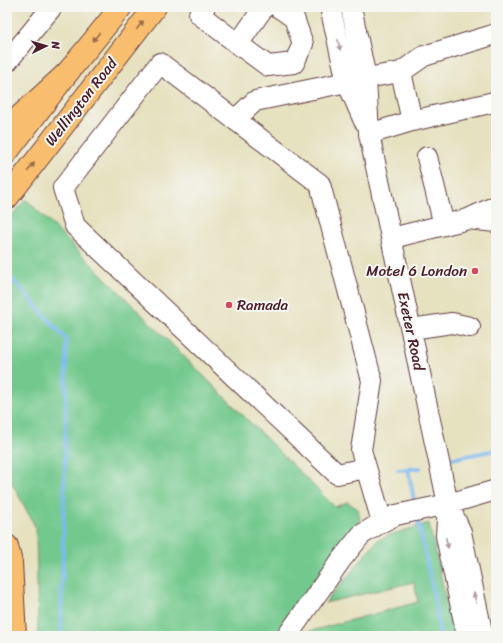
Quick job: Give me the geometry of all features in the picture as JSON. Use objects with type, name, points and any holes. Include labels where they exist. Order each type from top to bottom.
[{"type":"main road","name":"Wellington Road","points":[[7,152],[68,72],[121,7]]},
{"type":"main road","name":"Wellington Road","points":[[7,198],[155,7]]},
{"type":"main road","points":[[7,128],[68,72]]},
{"type":"main road","points":[[7,546],[11,563],[15,636]]},
{"type":"street","points":[[7,62],[14,40],[52,7]]},
{"type":"street","points":[[205,7],[199,14],[268,66],[294,63],[303,44],[294,18],[278,7]]},
{"type":"street","points":[[238,44],[264,7]]},
{"type":"street","name":"Exeter Road","points":[[330,7],[357,80],[448,504],[461,532],[483,636]]},
{"type":"street","name":"Exeter Road","points":[[351,7],[357,80]]},
{"type":"street","points":[[235,120],[255,101],[401,72],[424,56],[496,34]]},
{"type":"street","points":[[366,468],[337,474],[75,226],[63,188],[160,63],[320,184],[372,381],[361,450],[382,522]]},
{"type":"street","points":[[401,72],[412,121]]},
{"type":"street","points":[[369,134],[412,121],[494,102]]},
{"type":"street","points":[[427,157],[444,225]]},
{"type":"street","points":[[392,238],[468,219],[496,206]]},
{"type":"street","points":[[468,219],[496,222]]},
{"type":"street","points":[[411,329],[452,323],[470,328]]},
{"type":"street","points":[[287,636],[341,560],[361,535],[396,515],[448,504],[496,490]]},
{"type":"street","name":"Exeter Road","points":[[448,504],[446,536],[467,636]]},
{"type":"green space","points":[[26,199],[335,507],[347,502],[358,509],[360,520],[274,636],[38,636],[36,528],[7,474],[7,222]]},
{"type":"green space","points":[[429,523],[454,636],[301,636],[303,633],[418,602],[414,582],[325,603],[378,540]]},
{"type":"waterway","points":[[7,273],[66,339],[61,636]]},
{"type":"waterway","points":[[451,459],[496,450]]},
{"type":"waterway","points":[[398,470],[420,468]]},
{"type":"waterway","points":[[408,469],[415,505]]},
{"type":"waterway","points":[[417,516],[436,606],[440,636]]},
{"type":"place","name":"Motel 6 London","points":[[475,271]]},
{"type":"place","name":"Ramada","points":[[229,305]]}]
